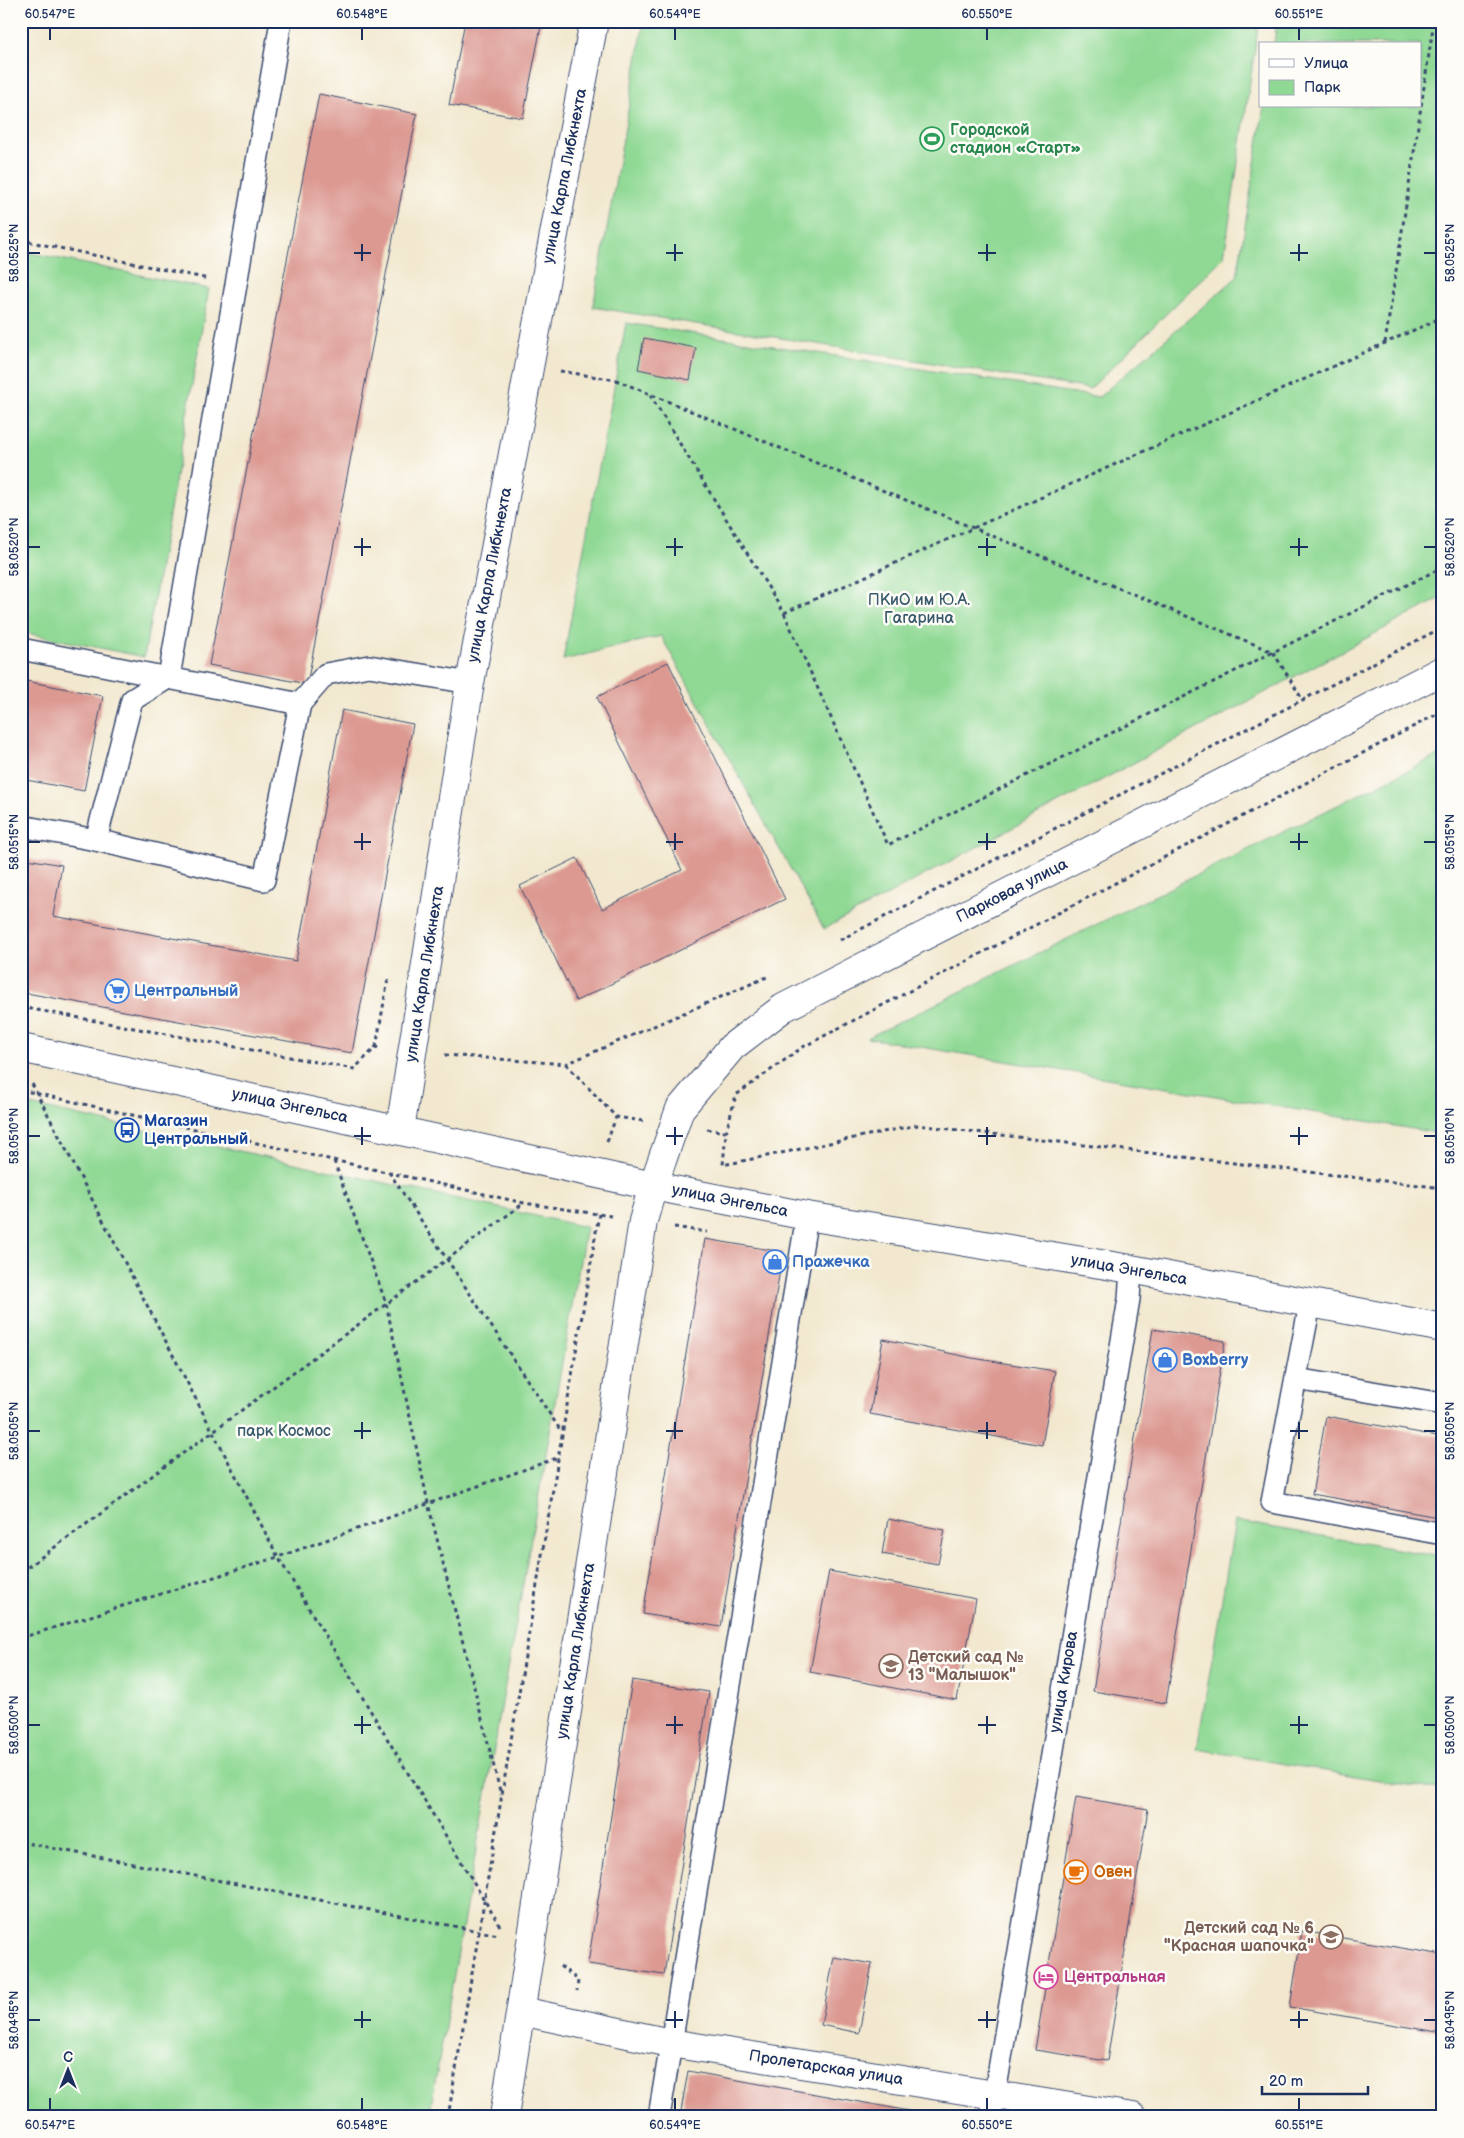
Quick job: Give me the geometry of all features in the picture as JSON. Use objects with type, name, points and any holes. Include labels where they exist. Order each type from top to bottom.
[{"type":"street","name":"улица Карла Либкнехта","points":[[400,1130],[470,683],[594,21]]},
{"type":"street","name":"Парковая улица","points":[[653,1186],[680,1109],[732,1047],[783,1008],[1443,670]]},
{"type":"street","name":"улица Энгельса","points":[[21,1048],[653,1186],[807,1216],[1131,1269],[1443,1328]]},
{"type":"street","name":"улица Карла Либкнехта","points":[[504,2117],[521,2011],[519,1943],[643,1222],[653,1186]]},
{"type":"street","name":"Пролетарская улица","points":[[521,2011],[993,2106],[1133,2117]]},
{"type":"lane","points":[[96,840],[132,700],[169,677],[281,21]]},
{"type":"lane","points":[[21,649],[300,704]]},
{"type":"lane","points":[[21,826],[96,840],[264,880],[300,704],[326,674],[369,666],[470,683]]},
{"type":"lane","points":[[659,2117],[807,1216]]},
{"type":"lane","name":"улица Кирова","points":[[993,2106],[1128,1308],[1131,1269]]},
{"type":"lane","points":[[1310,1304],[1272,1502],[1443,1534]]},
{"type":"lane","points":[[1296,1379],[1443,1404]]},
{"type":"path","points":[[1422,100],[1434,21]]},
{"type":"path","points":[[1385,343],[1421,108]]},
{"type":"path","points":[[21,240],[236,284]]},
{"type":"path","points":[[784,613],[975,529],[1443,317]]},
{"type":"path","points":[[529,366],[616,380],[1273,652],[1304,701]]},
{"type":"path","points":[[650,394],[784,613],[888,844],[1443,567]]},
{"type":"path","points":[[838,941],[1304,701],[1443,627]]},
{"type":"path","points":[[1443,711],[802,1047],[736,1095],[726,1132],[723,1165],[917,1126],[1443,1188]]},
{"type":"path","points":[[21,1007],[354,1069],[376,1047],[413,1053],[566,1064],[776,972]]},
{"type":"path","points":[[566,1064],[616,1117]]},
{"type":"path","points":[[30,1080],[278,1557],[485,1903],[519,1943]]},
{"type":"path","points":[[21,1090],[389,1171],[524,1203],[643,1222]]},
{"type":"path","points":[[334,1160],[386,1303],[428,1503],[502,1797]]},
{"type":"path","points":[[389,1171],[562,1431]]},
{"type":"path","points":[[21,1572],[524,1203]]},
{"type":"path","points":[[448,2117],[599,1214]]},
{"type":"path","points":[[21,1638],[278,1557],[557,1458]]},
{"type":"path","points":[[21,1842],[478,1931],[519,1943],[550,1959],[578,1980],[576,1997]]},
{"type":"green space","name":"Городской стадион «Старт»","points":[[644,21],[1259,21],[1224,257],[1090,389],[593,307]]},
{"type":"green space","name":"ПКиО им Ю.А. Гагарина","points":[[1277,21],[1443,21],[1443,597],[824,929],[661,636],[563,660],[626,323],[1099,397],[1237,277],[1264,108],[1422,108],[1422,42],[1274,42]]},
{"type":"green space","points":[[21,251],[209,289],[144,657],[21,632]]},
{"type":"green space","points":[[1443,753],[1443,1134],[867,1038]]},
{"type":"green space","name":"парк Космос","points":[[21,1103],[586,1227],[429,2117],[21,2117]]},
{"type":"green space","points":[[1235,1521],[1443,1557],[1443,1791],[1197,1749]]},
{"type":"building","points":[[465,21],[542,21],[523,118],[449,105]]},
{"type":"building","points":[[319,94],[417,114],[307,684],[209,665]]},
{"type":"building","points":[[644,338],[696,348],[690,380],[638,369]]},
{"type":"building","points":[[668,662],[785,899],[576,1001],[520,886],[577,858],[602,909],[682,870],[597,697]]},
{"type":"building","points":[[21,680],[103,696],[84,791],[21,779]]},
{"type":"building","points":[[342,710],[413,724],[352,1053],[21,992],[21,858],[62,865],[53,916],[296,961]]},
{"type":"building","points":[[705,1239],[783,1252],[721,1627],[643,1614]]},
{"type":"building","points":[[1153,1329],[1225,1341],[1166,1703],[1093,1691]]},
{"type":"building","points":[[883,1339],[972,1358],[1055,1371],[1042,1445],[870,1414]]},
{"type":"building","points":[[1326,1416],[1443,1437],[1443,1518],[1312,1494]]},
{"type":"building","points":[[888,1519],[945,1530],[938,1564],[882,1554]]},
{"type":"building","points":[[829,1571],[976,1599],[957,1700],[810,1672]]},
{"type":"building","points":[[632,1680],[709,1692],[664,1975],[588,1964]]},
{"type":"building","points":[[1076,1797],[1148,1809],[1107,2061],[1035,2050]]},
{"type":"building","points":[[1302,1931],[1443,1955],[1443,2033],[1290,2007]]},
{"type":"building","points":[[834,1957],[872,1964],[859,2033],[821,2025]]},
{"type":"building","points":[[688,2071],[937,2116],[937,2117],[680,2117]]},
{"type":"place","name":"Городской стадион «Старт»","points":[[932,139]]},
{"type":"place","name":"Центральный","points":[[117,991]]},
{"type":"place","name":"Магазин Центральный","points":[[127,1130]]},
{"type":"place","name":"Пражечка","points":[[775,1262]]},
{"type":"place","name":"Boxberry","points":[[1165,1360]]},
{"type":"place","name":"Детский сад № 13 \"Малышок\"","points":[[891,1666]]},
{"type":"place","name":"Овен","points":[[1076,1872]]},
{"type":"place","name":"Детский сад № 6 \"Красная шапочка\"","points":[[1331,1937]]},
{"type":"place","name":"Центральная","points":[[1046,1977]]}]
